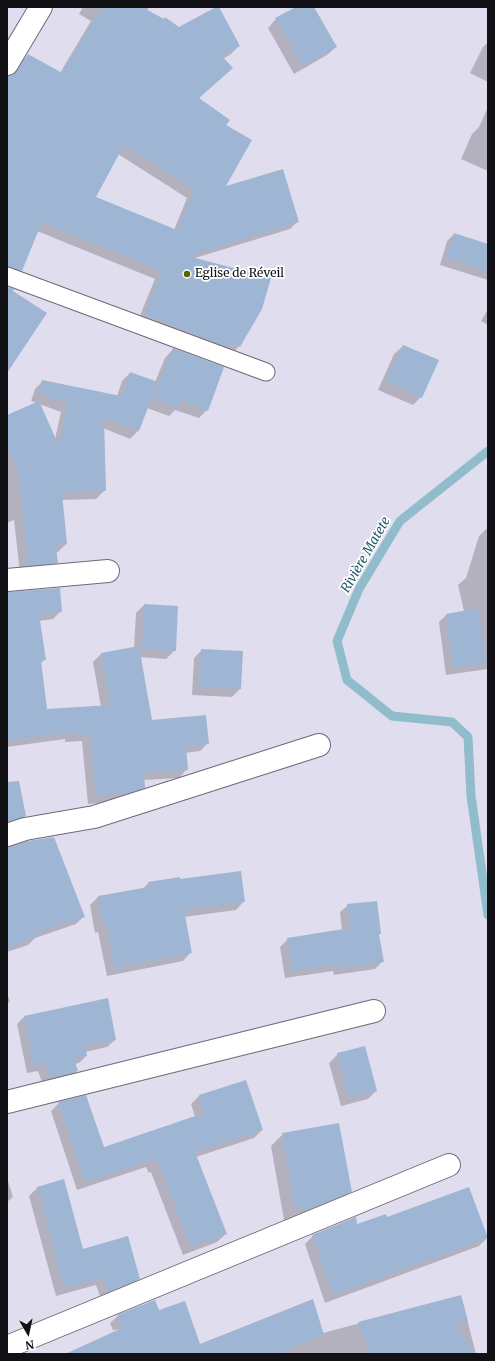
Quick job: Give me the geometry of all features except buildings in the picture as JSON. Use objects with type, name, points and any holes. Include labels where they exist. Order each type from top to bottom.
[{"type":"street","points":[[7,64],[41,7]]},
{"type":"street","points":[[7,580],[108,571]]},
{"type":"street","points":[[7,834],[25,829],[94,817],[319,745]]},
{"type":"street","points":[[7,1102],[374,1011]]},
{"type":"street","points":[[7,1347],[449,1165]]},
{"type":"lane","points":[[7,276],[266,372]]},
{"type":"waterway","name":"Rivière Matete","points":[[488,451],[400,521],[359,589],[337,641],[347,680],[392,716],[452,722],[468,737],[471,796],[488,915]]},
{"type":"place","name":"Eglise de Réveil","points":[[187,274]]}]
